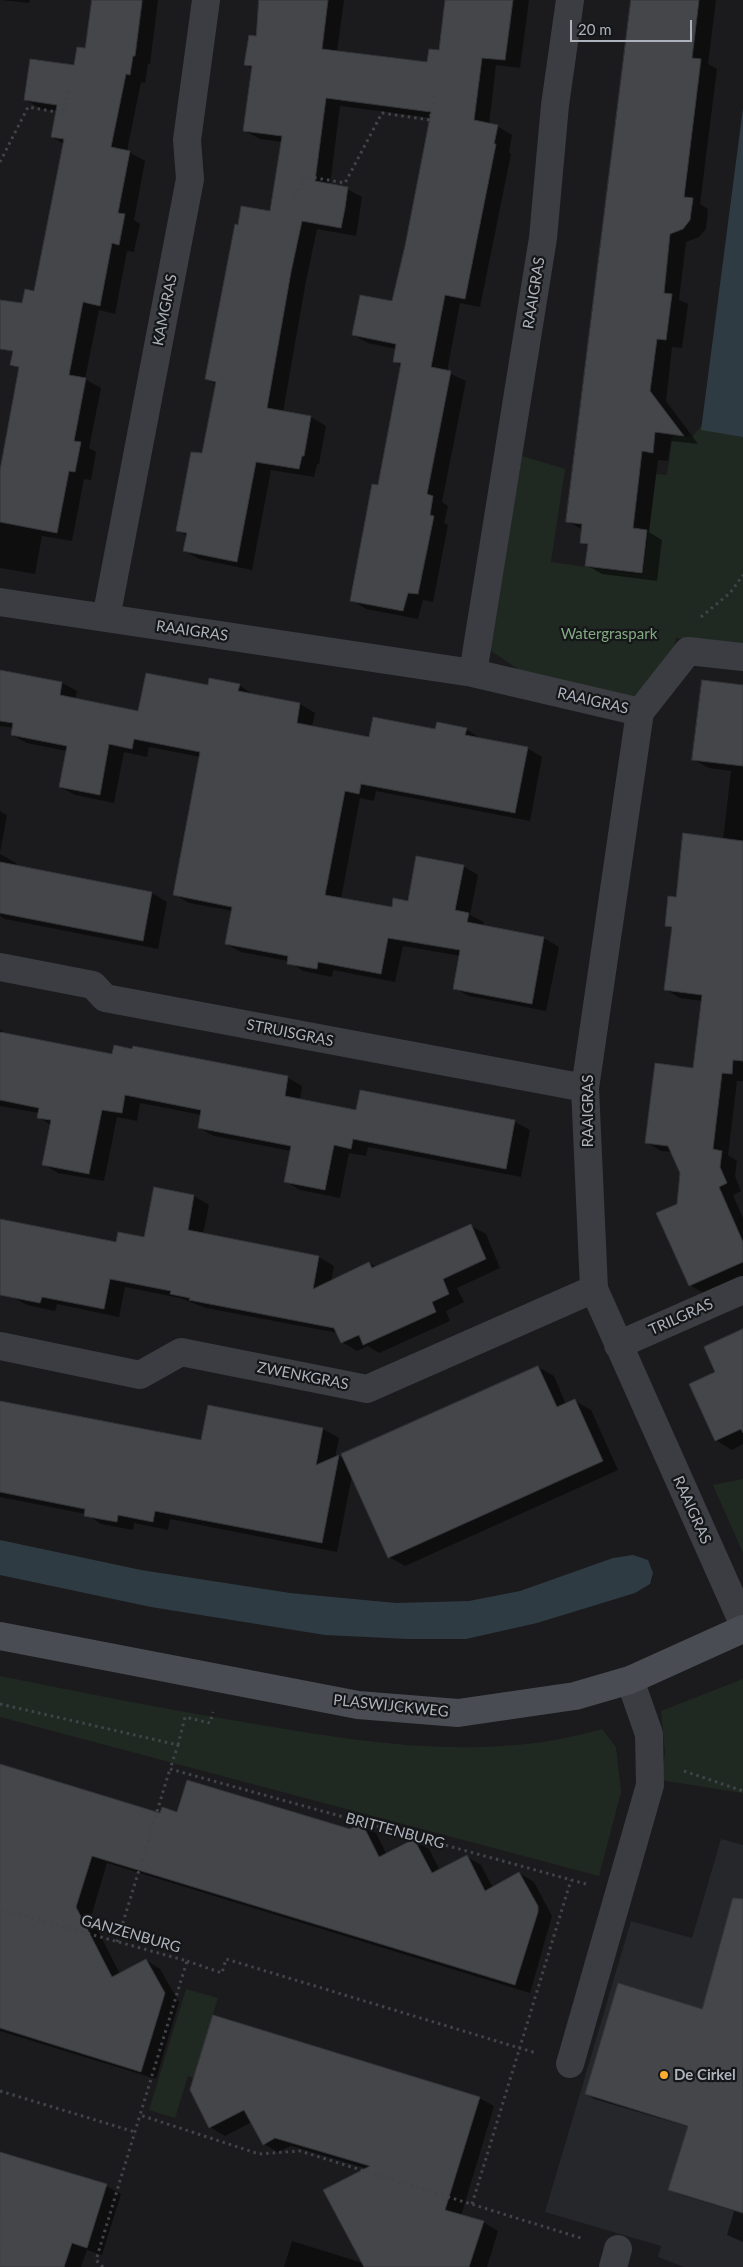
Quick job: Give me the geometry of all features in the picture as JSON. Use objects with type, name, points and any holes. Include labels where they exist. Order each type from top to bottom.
[{"type":"street","name":"KAMGRAS","points":[[106,618],[190,179],[187,140],[206,0]]},
{"type":"street","name":"RAAIGRAS","points":[[473,673],[543,238],[555,105],[570,0]]},
{"type":"street","name":"RAAIGRAS","points":[[0,602],[473,673],[640,712],[586,1088],[594,1289],[743,1622]]},
{"type":"street","points":[[640,712],[688,651],[743,657]]},
{"type":"street","name":"STRUISGRAS","points":[[0,967],[93,985],[105,998],[586,1088]]},
{"type":"street","name":"ZWENKGRAS","points":[[0,1346],[140,1374],[181,1352],[367,1389],[594,1289]]},
{"type":"street","name":"TRILGRAS","points":[[618,1345],[743,1290]]},
{"type":"street","name":"PLASWIJCKWEG","points":[[0,1636],[358,1705],[458,1713],[575,1696],[630,1680],[743,1630]]},
{"type":"street","points":[[570,2064],[650,1785],[649,1734],[630,1680]]},
{"type":"path","points":[[0,162],[28,107],[62,112],[70,88]]},
{"type":"path","points":[[294,197],[305,176],[345,183],[382,113],[430,120],[435,92]]},
{"type":"path","points":[[688,651],[692,624],[730,593],[743,575]]},
{"type":"path","points":[[118,1942],[178,1746],[185,1717],[210,1723],[222,1678]]},
{"type":"path","points":[[0,1704],[178,1746]]},
{"type":"path","name":"BRITTENBURG","points":[[170,1769],[620,1893]]},
{"type":"path","points":[[650,1785],[680,1770],[743,1791]]},
{"type":"path","points":[[472,2204],[571,1880]]},
{"type":"path","name":"GANZENBURG","points":[[0,1909],[187,1962],[96,2260],[103,2267]]},
{"type":"path","points":[[187,1962],[222,1972],[226,1959],[570,2064]]},
{"type":"path","points":[[0,2091],[135,2132]]},
{"type":"path","points":[[140,2115],[259,2154],[300,2151],[472,2204],[615,2258]]},
{"type":"shaded area","points":[[743,108],[743,437],[701,430]]},
{"type":"shaded area","points":[[0,1540],[141,1570],[290,1593],[396,1603],[469,1601],[520,1591],[613,1558],[633,1555],[648,1560],[653,1573],[650,1584],[635,1593],[537,1623],[466,1639],[408,1639],[325,1635],[151,1607],[0,1575]]},
{"type":"shaded area","name":"De Cirkel","points":[[721,1839],[743,1845],[743,2267],[684,2267],[658,2257],[661,2246],[545,2212],[631,1921],[692,1938]]},
{"type":"green space","name":"Watergraspark","points":[[743,154],[743,645],[676,638],[671,664],[627,704],[522,672],[490,650],[522,456],[565,469],[551,562],[643,575],[656,474],[667,475],[673,435],[692,437],[704,423]]},
{"type":"green space","points":[[743,1479],[743,1553],[713,1485]]},
{"type":"green space","points":[[0,1676],[218,1718],[382,1743],[470,1747],[514,1745],[558,1739],[602,1729],[616,1747],[621,1792],[599,1876],[0,1717]]},
{"type":"green space","points":[[743,1679],[743,1793],[660,1780],[665,1753],[661,1711]]},
{"type":"green space","points":[[186,1989],[218,1998],[194,2078],[188,2076],[175,2118],[149,2110]]},
{"type":"building","points":[[92,0],[142,0],[142,2],[135,56],[133,56],[130,75],[126,74],[111,147],[130,151],[118,213],[125,214],[119,245],[112,243],[100,306],[83,302],[69,375],[86,378],[74,441],[81,442],[75,472],[69,471],[57,533],[0,522],[0,470],[19,367],[10,365],[13,351],[0,349],[0,300],[22,303],[25,289],[34,291],[64,139],[51,137],[57,105],[24,100],[30,59],[74,65],[77,47],[85,48]]},
{"type":"building","points":[[259,0],[328,0],[322,49],[427,62],[429,49],[439,50],[445,0],[513,0],[505,60],[482,58],[474,120],[498,125],[494,144],[496,144],[465,299],[445,295],[431,367],[451,371],[427,494],[433,496],[430,515],[434,516],[418,594],[408,593],[403,611],[350,601],[372,484],[378,485],[401,363],[393,362],[396,344],[352,335],[360,295],[392,301],[405,246],[431,112],[326,98],[315,181],[348,187],[345,208],[341,228],[302,221],[267,408],[311,416],[304,456],[302,456],[299,469],[256,462],[237,562],[183,551],[187,533],[176,531],[191,452],[202,453],[216,382],[205,379],[235,224],[238,225],[241,206],[270,211],[282,136],[243,131],[252,66],[244,65],[249,35],[256,36]]},
{"type":"building","points":[[631,0],[699,0],[692,58],[701,59],[684,197],[693,198],[690,220],[683,229],[670,234],[664,293],[672,294],[666,340],[657,339],[650,391],[684,436],[655,432],[653,453],[642,451],[633,528],[647,530],[642,573],[585,566],[588,544],[580,543],[582,524],[566,522]]},
{"type":"building","points":[[0,670],[62,682],[60,695],[138,711],[146,673],[208,685],[209,678],[240,684],[238,691],[300,703],[297,723],[369,737],[373,717],[435,729],[437,722],[467,728],[465,735],[528,747],[515,813],[361,784],[359,794],[345,791],[325,895],[392,907],[393,898],[408,901],[416,856],[464,865],[455,910],[469,913],[467,922],[544,937],[532,1004],[453,989],[460,950],[388,938],[381,974],[318,962],[317,969],[287,964],[288,956],[225,944],[232,907],[173,895],[200,752],[134,739],[132,749],[109,744],[100,795],[59,787],[67,746],[11,735],[13,723],[0,721]]},
{"type":"building","points":[[702,680],[743,685],[743,766],[692,760]]},
{"type":"building","points":[[683,833],[743,841],[743,1061],[733,1060],[732,1074],[722,1073],[713,1149],[722,1151],[720,1167],[727,1183],[719,1187],[743,1242],[743,1262],[689,1286],[656,1213],[677,1204],[680,1173],[668,1146],[645,1143],[655,1063],[693,1068],[702,995],[664,990],[672,927],[665,926],[668,896],[676,897]]},
{"type":"building","points":[[0,862],[152,892],[143,941],[0,913]]},
{"type":"building","points":[[0,1032],[112,1054],[114,1045],[132,1049],[133,1046],[288,1076],[285,1096],[356,1110],[360,1090],[515,1120],[506,1169],[353,1139],[351,1149],[334,1145],[325,1190],[284,1182],[291,1146],[198,1128],[201,1110],[125,1095],[122,1113],[102,1110],[89,1174],[42,1165],[51,1120],[37,1118],[39,1108],[0,1100]]},
{"type":"building","points":[[154,1187],[194,1195],[188,1230],[319,1256],[313,1289],[369,1262],[372,1268],[471,1224],[486,1259],[443,1279],[449,1294],[432,1302],[436,1312],[363,1345],[359,1335],[341,1343],[334,1328],[189,1300],[190,1298],[170,1294],[171,1291],[110,1279],[104,1309],[42,1297],[40,1303],[0,1295],[0,1219],[116,1242],[118,1232],[144,1237]]},
{"type":"building","points":[[743,1329],[743,1433],[741,1429],[715,1441],[689,1384],[715,1372],[704,1347]]},
{"type":"building","points":[[538,1366],[557,1407],[575,1399],[603,1461],[388,1558],[341,1454]]},
{"type":"building","points":[[0,1401],[201,1440],[208,1405],[323,1428],[316,1465],[339,1455],[322,1543],[155,1511],[153,1522],[118,1515],[117,1522],[84,1516],[85,1509],[0,1492]]},
{"type":"building","points":[[0,1764],[160,1813],[162,1807],[177,1812],[187,1780],[350,1829],[362,1823],[379,1857],[414,1839],[432,1873],[467,1855],[485,1891],[519,1872],[538,1906],[538,1912],[515,1985],[92,1856],[76,1907],[112,1977],[146,1959],[165,1993],[141,2072],[0,2028]]},
{"type":"building","points":[[733,1898],[743,1899],[743,2213],[668,2190],[688,2126],[585,2094],[618,1983],[702,2009]]},
{"type":"building","points":[[213,2015],[480,2097],[445,2210],[484,2221],[469,2267],[364,2267],[323,2190],[370,2166],[275,2138],[263,2145],[244,2110],[209,2128],[190,2090]]},
{"type":"building","points":[[0,2152],[107,2184],[87,2248],[72,2243],[64,2267],[0,2267]]},
{"type":"place","name":"De Cirkel","points":[[664,2075]]}]
